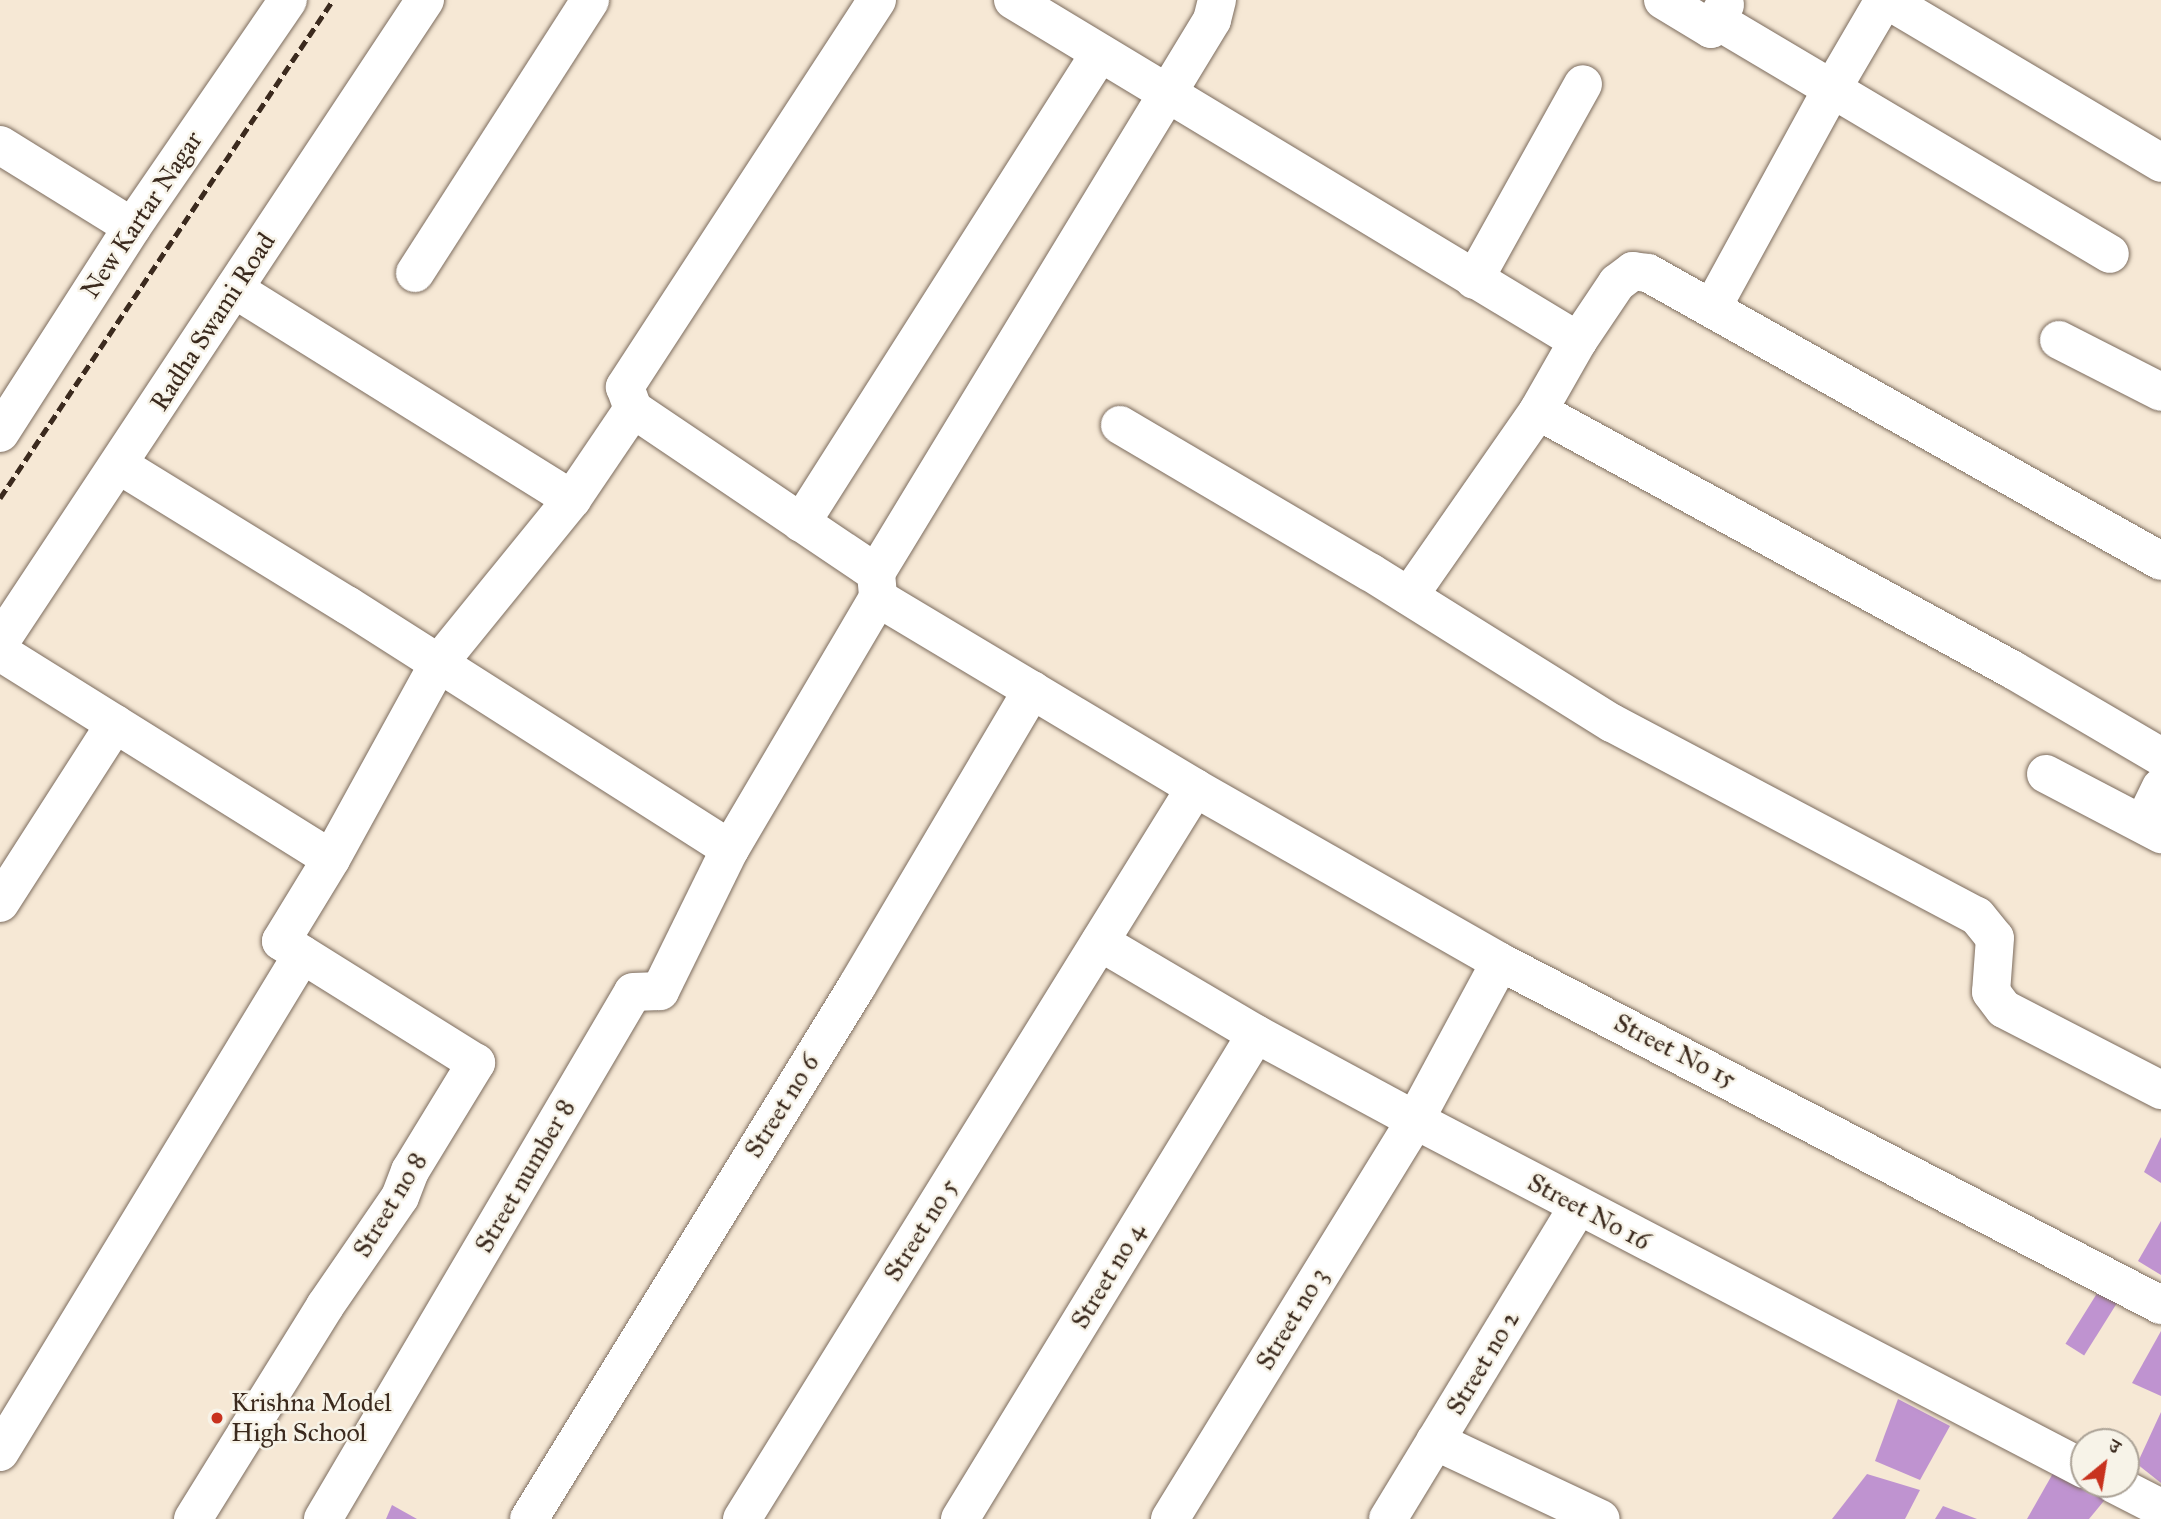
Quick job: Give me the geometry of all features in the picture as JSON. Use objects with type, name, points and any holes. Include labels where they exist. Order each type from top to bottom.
[{"type":"street","name":"New Kartar Nagar","points":[[6,411],[288,0]]},
{"type":"street","name":"Radha Swami Road","points":[[0,642],[425,0]]},
{"type":"street","points":[[415,273],[590,0]]},
{"type":"street","points":[[0,1452],[302,955],[281,941],[331,859],[439,664],[572,499],[633,409],[625,387],[877,0]]},
{"type":"street","points":[[1013,0],[1474,281],[1578,341]]},
{"type":"street","points":[[119,465],[730,849],[877,586],[1212,20],[1217,0]]},
{"type":"street","points":[[1663,0],[1711,29],[1722,10],[1832,89],[2110,254]]},
{"type":"street","points":[[1712,308],[1832,89],[1886,0],[2161,163]]},
{"type":"street","points":[[801,523],[1100,53]]},
{"type":"street","points":[[1474,281],[1583,84]]},
{"type":"street","points":[[0,145],[132,227]]},
{"type":"street","points":[[1409,596],[1538,411],[1578,341],[1618,282],[1633,271],[1648,273],[1712,308],[2161,561]]},
{"type":"street","points":[[234,289],[572,499]]},
{"type":"street","points":[[2059,340],[2161,392]]},
{"type":"street","name":"Street No 15","points":[[633,409],[801,523],[877,586],[1032,690],[1195,788],[1500,962],[2161,1305]]},
{"type":"street","points":[[1538,411],[2013,670],[2161,757]]},
{"type":"street","points":[[1119,425],[1409,596],[1612,723],[1977,916],[1995,938],[1991,992],[2004,1009],[2161,1090]]},
{"type":"street","points":[[0,652],[331,859]]},
{"type":"street","name":"Street no 6","points":[[529,1519],[857,986],[1032,690]]},
{"type":"street","points":[[0,904],[116,724]]},
{"type":"street","points":[[2046,774],[2152,829],[2161,787]]},
{"type":"street","name":"Street no 5","points":[[742,1519],[1195,788]]},
{"type":"street","name":"Street number 8","points":[[323,1519],[633,992],[660,991],[730,849]]},
{"type":"street","name":"Street No 16","points":[[1100,942],[1256,1034],[1578,1207],[2070,1462]]},
{"type":"street","name":"Street no 8","points":[[193,1519],[325,1306],[400,1197],[410,1171],[476,1063],[302,955]]},
{"type":"street","name":"Street no 3","points":[[1170,1519],[1415,1119],[1500,962]]},
{"type":"street","name":"Street no 4","points":[[960,1519],[1256,1034]]},
{"type":"street","name":"Street no 2","points":[[1388,1519],[1578,1207]]},
{"type":"street","points":[[1435,1441],[1601,1519]]},
{"type":"street","points":[[2140,1497],[2161,1508]]},
{"type":"building","points":[[2161,1137],[2161,1183],[2144,1172]]},
{"type":"building","points":[[2161,1221],[2161,1275],[2138,1261]]},
{"type":"building","points":[[2101,1287],[2120,1299],[2084,1355],[2065,1344]]},
{"type":"building","points":[[2161,1331],[2161,1396],[2132,1383]]},
{"type":"building","points":[[1898,1399],[1950,1426],[1920,1480],[1875,1461]]},
{"type":"building","points":[[2161,1412],[2161,1483],[2140,1466],[2140,1458]]},
{"type":"building","points":[[2056,1468],[2070,1476],[2070,1498],[2106,1498],[2089,1519],[2027,1519]]},
{"type":"building","points":[[1867,1474],[1920,1490],[1905,1519],[1832,1519]]},
{"type":"building","points":[[392,1505],[417,1519],[386,1519]]},
{"type":"building","points":[[1943,1506],[1977,1519],[1935,1519]]},
{"type":"railway","points":[[0,498],[333,0]]},
{"type":"place","name":"Krishna Model High School","points":[[217,1418]]}]
